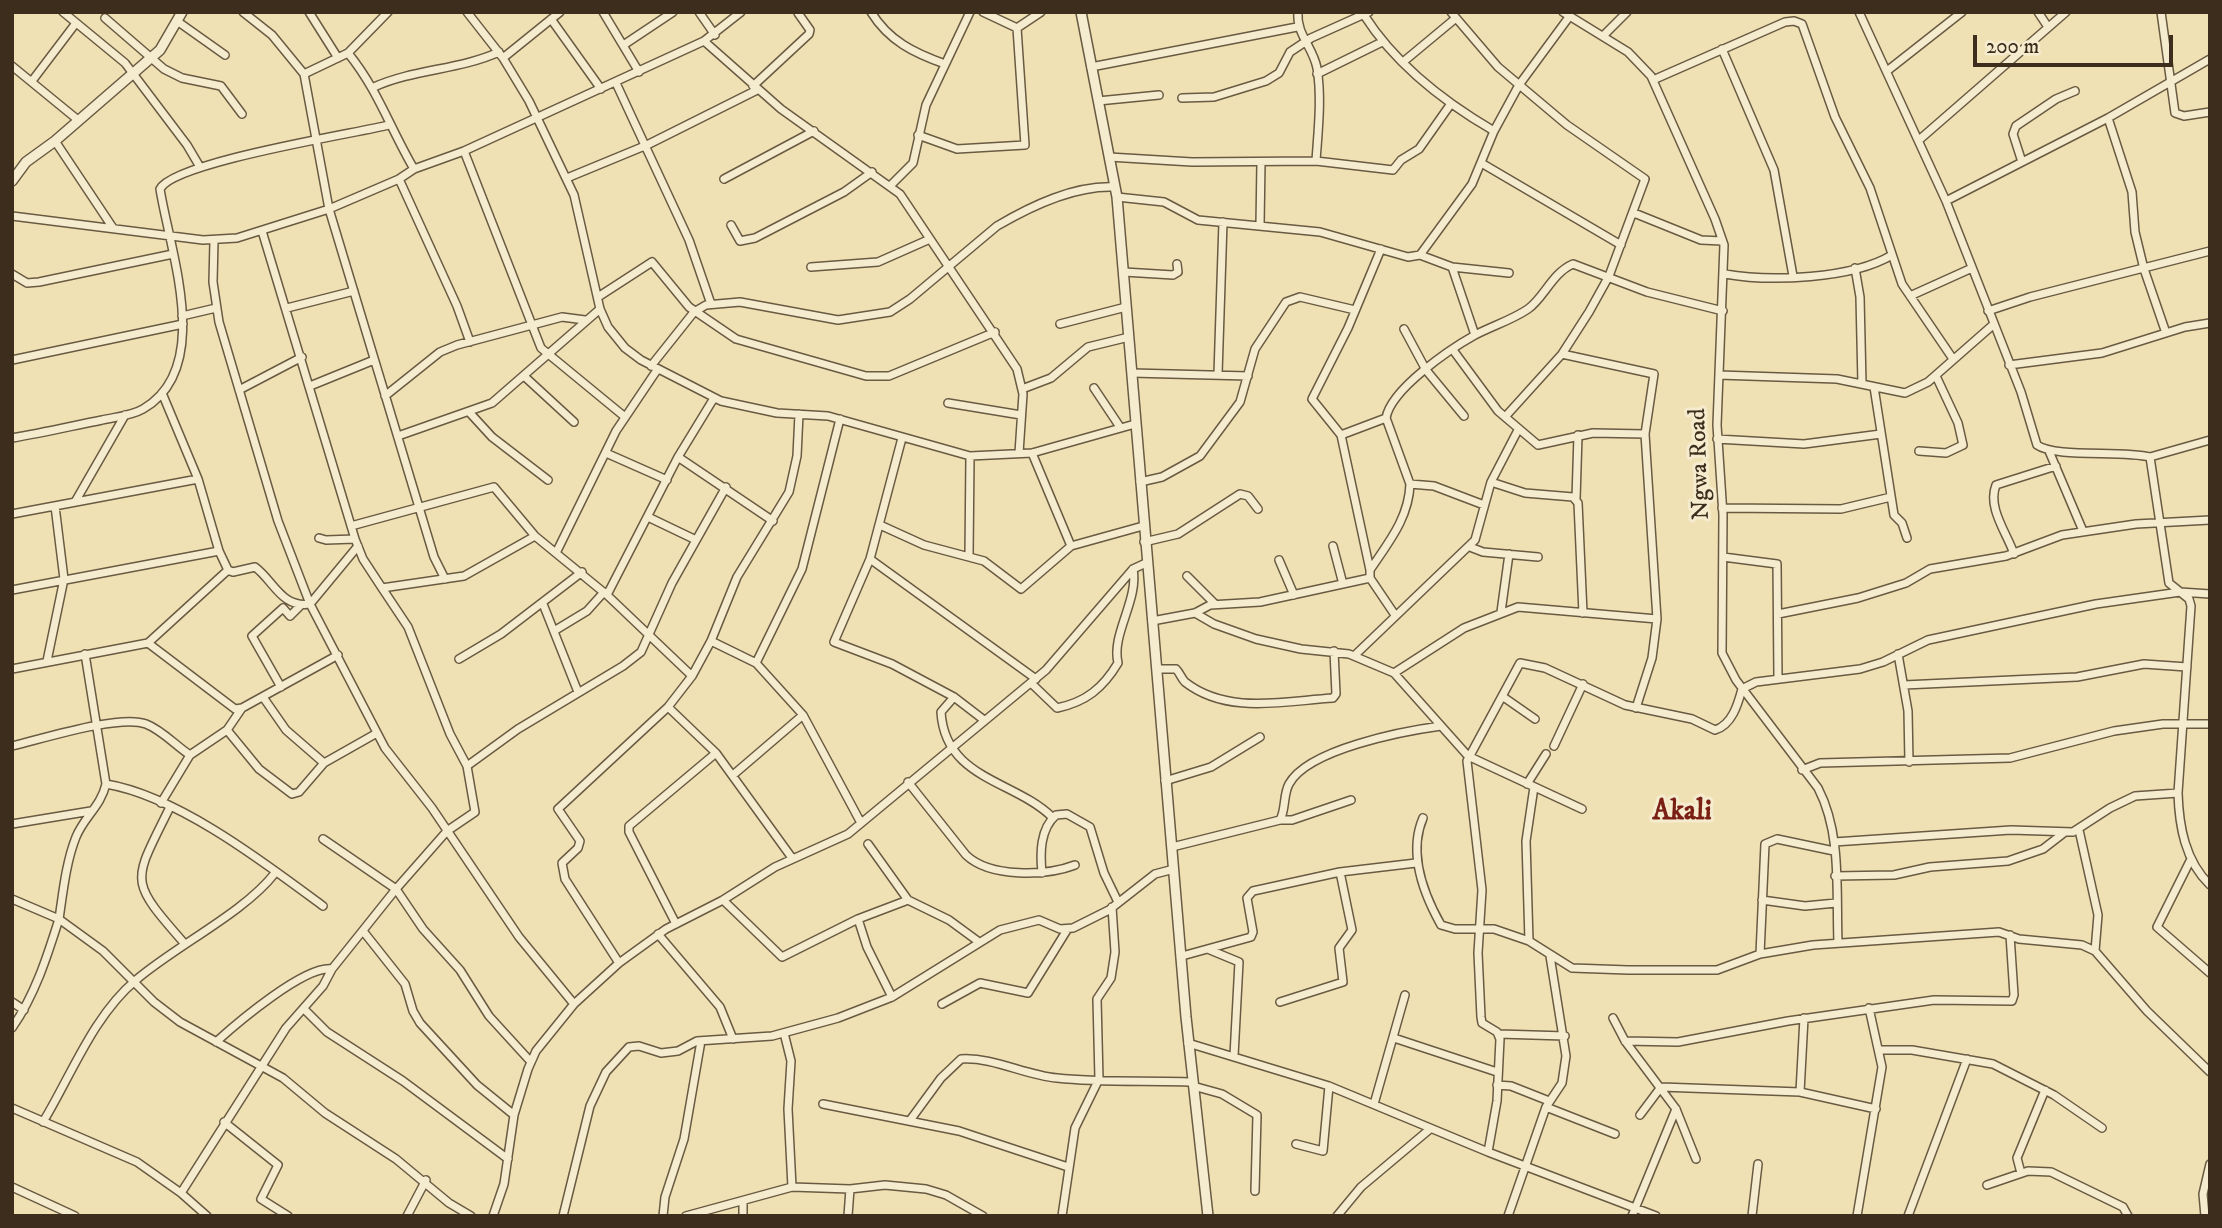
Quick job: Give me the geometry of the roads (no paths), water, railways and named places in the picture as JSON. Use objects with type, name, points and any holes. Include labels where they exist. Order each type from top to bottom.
[{"type":"street","points":[[63,12],[133,72],[200,167]]},
{"type":"street","points":[[243,12],[272,35],[304,74],[330,209],[435,557],[445,579]]},
{"type":"street","points":[[309,12],[338,58]]},
{"type":"street","points":[[304,74],[348,53],[388,12]]},
{"type":"street","points":[[467,12],[501,55],[567,178],[582,223],[600,309],[608,327],[625,348],[654,368],[714,398],[746,408],[840,419],[970,456],[1032,453],[1135,424]]},
{"type":"street","points":[[374,87],[408,74],[501,55],[560,12]]},
{"type":"street","points":[[603,12],[625,44],[639,72]]},
{"type":"street","points":[[625,44],[673,12]]},
{"type":"street","points":[[699,12],[715,35]]},
{"type":"street","points":[[12,216],[214,241],[262,231],[330,209],[399,179],[414,169],[464,151],[616,83],[715,35],[741,12]]},
{"type":"street","points":[[871,12],[892,38],[907,49],[944,64]]},
{"type":"street","points":[[891,185],[912,163],[926,106],[971,12]]},
{"type":"street","points":[[983,12],[1017,28]]},
{"type":"street","points":[[1017,28],[1041,12]]},
{"type":"street","points":[[1081,12],[1116,192],[1188,1043],[1208,1216]]},
{"type":"street","points":[[1298,12],[1297,27],[1307,42],[1317,74],[1316,161]]},
{"type":"street","points":[[1603,36],[1628,12]]},
{"type":"street","points":[[1859,12],[1946,201],[2010,365],[2037,446],[2049,451],[2109,452],[2150,457],[2210,440]]},
{"type":"street","points":[[1887,71],[1962,12]]},
{"type":"street","points":[[2038,12],[2048,27]]},
{"type":"street","points":[[1919,139],[2066,12]]},
{"type":"street","points":[[2161,12],[2177,116],[2210,112]]},
{"type":"street","points":[[567,178],[647,145],[755,88],[809,34],[810,30],[798,13]]},
{"type":"street","points":[[1182,98],[1213,97],[1266,81],[1279,73],[1290,52],[1367,14],[1381,42],[1450,106],[1494,131]]},
{"type":"street","points":[[1420,255],[1472,184],[1483,164],[1494,131],[1566,14]]},
{"type":"street","name":"Ngwa Road","points":[[1566,14],[1634,57],[1653,79],[1722,241],[1725,274],[1717,439],[1722,508],[1722,653],[1742,689],[1826,803],[1834,847],[1838,942]]},
{"type":"street","points":[[1404,62],[1453,15],[1499,67],[1567,125],[1644,176],[1645,184],[1609,276],[1562,354],[1505,417]]},
{"type":"street","points":[[12,181],[26,162],[55,141],[151,58],[166,41],[180,17],[225,55]]},
{"type":"street","points":[[105,18],[172,74],[221,86],[242,114]]},
{"type":"street","points":[[551,19],[601,89]]},
{"type":"street","points":[[1653,79],[1791,21],[1805,26],[1835,117],[1863,171],[1892,255],[1910,296],[1954,359]]},
{"type":"street","points":[[32,81],[76,23]]},
{"type":"street","points":[[1091,68],[1297,27]]},
{"type":"street","points":[[918,135],[957,149],[1024,145],[1017,28]]},
{"type":"street","points":[[704,41],[755,88],[891,185],[911,208],[947,267],[1011,356],[1022,389],[1019,453]]},
{"type":"street","points":[[1317,74],[1381,42]]},
{"type":"street","points":[[1722,49],[1774,170],[1793,276]]},
{"type":"street","points":[[348,53],[374,87],[389,125],[414,169]]},
{"type":"street","points":[[1946,201],[2108,118],[2210,59]]},
{"type":"street","points":[[12,66],[78,120]]},
{"type":"street","points":[[616,83],[689,240],[712,304]]},
{"type":"street","points":[[2022,162],[2014,134],[2016,126],[2056,99],[2075,91]]},
{"type":"street","points":[[1098,101],[1159,95]]},
{"type":"street","points":[[1109,157],[1316,161],[1393,170],[1401,160],[1419,149],[1450,106]]},
{"type":"street","points":[[2108,118],[2132,192],[2135,232],[2144,269],[2166,333]]},
{"type":"street","points":[[12,439],[125,415],[141,410],[163,393],[180,361],[182,320],[173,254],[167,234],[162,185],[200,167],[389,125]]},
{"type":"street","points":[[724,179],[814,131]]},
{"type":"street","points":[[55,141],[113,228]]},
{"type":"street","points":[[464,151],[531,327],[548,354],[625,416]]},
{"type":"street","points":[[1260,225],[1261,162]]},
{"type":"street","points":[[1483,164],[1621,245]]},
{"type":"street","points":[[731,225],[740,240],[755,238],[844,192],[872,172]]},
{"type":"street","points":[[399,179],[457,306],[470,342]]},
{"type":"street","points":[[557,551],[625,416],[654,368],[694,312],[712,304],[740,302],[813,317],[864,318],[890,312],[910,299],[997,226],[1032,206],[1078,192],[1116,192],[1164,202],[1198,220],[1320,232],[1408,257],[1420,255],[1452,267],[1509,273]]},
{"type":"street","points":[[1634,213],[1701,240],[1722,241]]},
{"type":"street","points":[[1218,374],[1223,222]]},
{"type":"street","points":[[181,1193],[260,1065],[323,986],[332,969],[396,888],[447,831],[475,812],[467,766],[450,734],[408,627],[382,589],[356,543],[262,231]]},
{"type":"street","points":[[811,267],[854,267],[878,262],[930,239]]},
{"type":"street","points":[[214,241],[216,308],[305,605],[338,655],[396,765],[424,796],[519,937],[575,1004]]},
{"type":"street","points":[[1381,249],[1312,400],[1340,435],[1370,574],[1395,615]]},
{"type":"street","points":[[1989,311],[2030,297],[2210,251]]},
{"type":"street","points":[[12,274],[27,283],[39,282],[173,254]]},
{"type":"street","points":[[1725,274],[1761,279],[1793,276],[1855,268],[1892,255]]},
{"type":"street","points":[[598,297],[652,261],[694,312],[727,334],[753,346],[879,377],[995,332]]},
{"type":"street","points":[[1124,272],[1173,275],[1178,272],[1177,264]]},
{"type":"street","points":[[1152,621],[1195,613],[1215,604],[1260,602],[1294,595],[1343,584],[1370,574],[1405,514],[1410,484],[1387,418],[1396,398],[1426,370],[1475,335],[1528,309],[1569,265],[1580,265],[1647,292],[1723,311]]},
{"type":"street","points":[[1452,267],[1475,335]]},
{"type":"street","points":[[1855,268],[1860,297],[1862,384]]},
{"type":"street","points":[[1910,296],[1972,268]]},
{"type":"street","points":[[287,308],[354,291]]},
{"type":"street","points":[[1140,482],[1162,477],[1200,456],[1240,402],[1255,349],[1277,313],[1292,298],[1337,304],[1355,310]]},
{"type":"street","points":[[1060,324],[1126,307]]},
{"type":"street","points":[[12,360],[182,320],[216,308]]},
{"type":"street","points":[[398,436],[470,413],[492,403],[600,309]]},
{"type":"street","points":[[385,396],[440,352],[569,316],[585,320]]},
{"type":"street","points":[[2010,365],[2102,353],[2166,333],[2210,323]]},
{"type":"street","points":[[1719,375],[1837,379],[1905,393],[1921,388],[1994,324]]},
{"type":"street","points":[[1404,329],[1426,370],[1464,416]]},
{"type":"street","points":[[1022,389],[1051,378],[1088,347],[1129,337]]},
{"type":"street","points":[[1453,350],[1517,430],[1544,447],[1578,435],[1645,433]]},
{"type":"street","points":[[1562,354],[1654,374],[1645,433],[1657,619],[1652,658],[1636,708]]},
{"type":"street","points":[[239,390],[302,357]]},
{"type":"street","points":[[310,386],[374,360]]},
{"type":"street","points":[[1132,373],[1248,376]]},
{"type":"street","points":[[524,376],[574,422]]},
{"type":"street","points":[[1919,451],[1945,453],[1963,445],[1958,423],[1936,376]]},
{"type":"street","points":[[1874,387],[1894,515],[1902,523],[1907,538]]},
{"type":"street","points":[[1094,388],[1120,427]]},
{"type":"street","points":[[163,393],[198,479],[219,551],[228,570],[233,572],[255,567],[284,599],[305,605]]},
{"type":"street","points":[[554,631],[587,611],[606,593],[678,457],[714,398]]},
{"type":"street","points":[[948,402],[1021,415]]},
{"type":"street","points":[[470,413],[492,437],[548,480]]},
{"type":"street","points":[[619,963],[565,879],[562,863],[578,848],[580,841],[558,809],[668,707],[692,676],[711,641],[737,577],[783,506],[793,476],[799,414]]},
{"type":"street","points":[[75,502],[125,415]]},
{"type":"street","points":[[1340,435],[1387,418]]},
{"type":"street","points":[[756,663],[802,569],[840,419]]},
{"type":"street","points":[[1354,656],[1441,569],[1470,547],[1479,533],[1491,482],[1517,430]]},
{"type":"street","points":[[1717,439],[1804,444],[1881,434]]},
{"type":"street","points":[[1578,435],[1576,499],[1583,612]]},
{"type":"street","points":[[902,438],[870,559],[834,642],[879,658],[954,697],[984,720]]},
{"type":"street","points":[[2049,451],[2083,531]]},
{"type":"street","points":[[606,453],[667,480]]},
{"type":"street","points":[[1032,453],[1071,547]]},
{"type":"street","points":[[969,556],[970,456]]},
{"type":"street","points":[[678,457],[773,521]]},
{"type":"street","points":[[2150,457],[2169,583],[2189,599],[2191,606],[2178,793],[2179,820],[2191,859],[2210,885]]},
{"type":"street","points":[[2014,554],[2000,526],[1993,494],[1996,485],[2056,466]]},
{"type":"street","points":[[12,514],[198,479]]},
{"type":"street","points":[[1491,482],[1525,494],[1576,499]]},
{"type":"street","points":[[1410,484],[1434,485],[1484,505]]},
{"type":"street","points":[[351,526],[420,505],[494,487],[535,536],[606,593],[692,676]]},
{"type":"street","points":[[467,766],[578,692],[633,660],[650,638],[672,583],[726,487]]},
{"type":"street","points":[[1144,542],[1178,534],[1240,494],[1248,496],[1258,509]]},
{"type":"street","points":[[1722,508],[1841,509],[1891,497]]},
{"type":"street","points":[[47,662],[64,579],[55,506]]},
{"type":"street","points":[[648,517],[696,540]]},
{"type":"street","points":[[1778,614],[1858,598],[1906,583],[1930,569],[2014,554],[2053,538],[2083,531],[2161,521],[2210,520]]},
{"type":"street","points":[[880,525],[924,545],[969,556],[995,567],[1021,589],[1071,547],[1143,526]]},
{"type":"street","points":[[382,589],[473,573],[535,536]]},
{"type":"street","points":[[319,538],[356,543]]},
{"type":"street","points":[[281,687],[252,635],[283,608],[289,615],[305,605],[356,543]]},
{"type":"street","points":[[1333,546],[1343,584]]},
{"type":"street","points":[[1470,547],[1483,552],[1538,557]]},
{"type":"street","points":[[12,590],[219,551]]},
{"type":"street","points":[[1501,612],[1509,554]]},
{"type":"street","points":[[1723,557],[1777,564],[1778,678]]},
{"type":"street","points":[[870,559],[1033,681],[1057,708],[1082,700],[1098,690],[1118,663],[1115,651],[1134,584],[1133,569]]},
{"type":"street","points":[[1279,561],[1294,595]]},
{"type":"street","points":[[493,1216],[504,1184],[514,1115],[531,1062],[575,1004],[619,963],[659,934],[723,900],[792,858],[840,839],[1033,681],[1133,569],[1146,563]]},
{"type":"street","points":[[12,668],[148,643],[228,570]]},
{"type":"street","points":[[459,659],[543,604],[582,572]]},
{"type":"street","points":[[1187,576],[1215,604]]},
{"type":"street","points":[[1565,1036],[1499,1034],[1482,1023],[1481,1017],[1478,953],[1482,928],[1478,835],[1468,757],[1520,663],[1545,668],[1616,702],[1676,715],[1718,729],[1733,714],[1742,689],[1756,682],[1852,671],[1883,662],[1928,640],[2108,602],[2180,593],[2210,594]]},
{"type":"street","points":[[543,604],[578,692]]},
{"type":"street","points":[[1394,673],[1464,628],[1501,612],[1529,607],[1657,619]]},
{"type":"street","points":[[1195,613],[1213,624],[1278,645],[1334,651],[1354,656],[1394,673],[1409,686],[1468,757],[1582,809]]},
{"type":"street","points":[[711,641],[756,663],[803,715],[860,823]]},
{"type":"street","points":[[148,643],[227,706],[242,708]]},
{"type":"street","points":[[1157,669],[1176,669],[1184,681],[1220,701],[1290,702],[1335,696],[1334,651]]},
{"type":"street","points":[[12,1028],[24,1010],[45,965],[59,919],[69,856],[77,835],[103,798],[106,784],[99,726],[85,654]]},
{"type":"street","points":[[1898,654],[1904,685],[1909,762]]},
{"type":"street","points":[[161,803],[190,755],[227,730],[242,708],[338,655]]},
{"type":"street","points":[[1904,685],[2077,677],[2144,664],[2187,667]]},
{"type":"street","points":[[1554,746],[1583,684]]},
{"type":"street","points":[[1502,696],[1535,719]]},
{"type":"street","points":[[262,697],[286,730],[324,762]]},
{"type":"street","points":[[954,697],[941,712],[951,749],[980,776],[1030,798],[1052,817]]},
{"type":"street","points":[[668,707],[716,753],[792,858]]},
{"type":"street","points":[[733,775],[803,715]]},
{"type":"street","points":[[12,746],[125,721],[148,725],[190,755]]},
{"type":"street","points":[[1802,770],[1820,762],[1909,762],[2025,756],[2103,733],[2184,723],[2210,724]]},
{"type":"street","points":[[1280,820],[1288,787],[1307,767],[1381,737],[1441,726]]},
{"type":"street","points":[[227,730],[259,769],[292,794],[299,792],[324,762],[377,733]]},
{"type":"street","points":[[1165,781],[1211,767],[1260,737]]},
{"type":"street","points":[[676,924],[629,832],[629,826],[716,753]]},
{"type":"street","points":[[1529,941],[1526,841],[1531,786],[1546,754]]},
{"type":"street","points":[[908,782],[972,861],[1020,873],[1042,873],[1075,865]]},
{"type":"street","points":[[106,784],[170,807],[228,839],[323,906]]},
{"type":"street","points":[[1760,954],[1764,848],[1767,842],[1777,839],[1834,847],[2011,830],[2065,832],[2079,830],[2094,817],[2135,796],[2178,793]]},
{"type":"street","points":[[1172,847],[1280,820],[1292,820],[1350,800]]},
{"type":"street","points":[[170,807],[142,864],[140,877],[150,905],[184,943]]},
{"type":"street","points":[[12,824],[92,811]]},
{"type":"street","points":[[1052,817],[1067,814],[1088,824],[1115,905],[1115,952],[1111,978],[1097,999],[1099,1079],[1075,1128],[1062,1216]]},
{"type":"street","points":[[1042,873],[1041,844],[1052,817]]},
{"type":"street","points":[[1423,818],[1418,830],[1416,863],[1441,925],[1455,929],[1494,929],[1529,941],[1572,968],[1711,971],[1760,954],[1838,942],[1999,932],[2082,944],[2095,951],[2147,1012],[2210,1072]]},
{"type":"street","points":[[2079,830],[2098,915],[2095,951]]},
{"type":"street","points":[[1835,876],[1894,875],[1930,867],[2008,861],[2043,849],[2065,832]]},
{"type":"street","points":[[323,839],[396,888],[424,929],[460,970],[489,1016],[531,1062]]},
{"type":"street","points":[[869,844],[908,900],[949,920],[979,942]]},
{"type":"street","points":[[2191,859],[2157,927],[2210,973]]},
{"type":"street","points":[[1182,956],[1210,950],[1253,935],[1249,893],[1340,872],[1416,863]]},
{"type":"street","points":[[942,1004],[980,983],[1028,993],[1067,930],[1115,905],[1155,874],[1174,869]]},
{"type":"street","points":[[1280,1002],[1343,982],[1339,948],[1350,933],[1352,924],[1340,872]]},
{"type":"street","points":[[43,1122],[94,1032],[134,981],[184,943],[246,902],[275,873]]},
{"type":"street","points":[[12,899],[59,919],[103,951],[163,1009],[216,1042],[283,1078],[325,1113],[426,1180],[449,1203],[471,1216]]},
{"type":"street","points":[[723,900],[782,957],[858,919],[908,900]]},
{"type":"street","points":[[1762,900],[1805,906],[1836,904]]},
{"type":"street","points":[[858,919],[867,947],[892,997]]},
{"type":"street","points":[[563,1216],[590,1106],[615,1059],[634,1046],[661,1053],[678,1051],[701,1041],[784,1033],[838,1018],[892,997],[1000,930],[1039,920],[1067,930]]},
{"type":"street","points":[[363,931],[405,984],[413,1011],[420,1023],[477,1085],[514,1115]]},
{"type":"street","points":[[659,934],[720,1007],[733,1039]]},
{"type":"street","points":[[1625,1041],[1678,1042],[1804,1018],[1946,999],[2012,1001],[2014,995],[2010,935]]},
{"type":"street","points":[[1210,950],[1239,962],[1234,1056]]},
{"type":"street","points":[[1508,1216],[1548,1104],[1562,1083],[1566,1056],[1565,1036],[1550,956]]},
{"type":"street","points":[[216,1042],[274,995],[319,970],[332,969]]},
{"type":"street","points":[[1374,1104],[1405,995]]},
{"type":"street","points":[[12,1002],[24,1010]]},
{"type":"street","points":[[1857,1216],[1882,1067],[1869,1008]]},
{"type":"street","points":[[304,1009],[327,1032],[403,1082],[508,1159]]},
{"type":"street","points":[[1613,1018],[1625,1041],[1676,1109],[1696,1159]]},
{"type":"street","points":[[1800,1092],[1804,1018]]},
{"type":"street","points":[[784,1033],[791,1061],[788,1109],[792,1187]]},
{"type":"street","points":[[1488,1152],[1497,1085],[1499,1034]]},
{"type":"street","points":[[1394,1038],[1497,1072]]},
{"type":"street","points":[[663,1216],[665,1197],[684,1139],[701,1041]]},
{"type":"street","points":[[1188,1043],[1329,1086],[1633,1212],[1656,1216]]},
{"type":"street","points":[[1880,1050],[1912,1051],[1999,1066],[2045,1090],[2102,1128]]},
{"type":"street","points":[[911,1119],[941,1078],[961,1059],[988,1061],[1040,1076],[1193,1084],[1222,1094],[1257,1115],[1255,1191]]},
{"type":"street","points":[[1908,1216],[1967,1059]]},
{"type":"street","points":[[1497,1085],[1511,1086],[1615,1134]]},
{"type":"street","points":[[1296,1144],[1323,1151],[1329,1086]]},
{"type":"street","points":[[1661,1087],[1800,1092],[1876,1109]]},
{"type":"street","points":[[1640,1115],[1661,1087]]},
{"type":"street","points":[[2021,1173],[2017,1158],[2045,1090]]},
{"type":"street","points":[[823,1104],[911,1119],[990,1140],[1068,1167]]},
{"type":"street","points":[[12,1108],[129,1158],[181,1193],[207,1216]]},
{"type":"street","points":[[1633,1212],[1676,1109]]},
{"type":"street","points":[[224,1122],[278,1165],[261,1199],[288,1216]]},
{"type":"street","points":[[1337,1216],[1361,1187],[1430,1129]]},
{"type":"street","points":[[1752,1216],[1758,1164]]},
{"type":"street","points":[[2205,1216],[2203,1194],[2210,1164]]},
{"type":"street","points":[[1987,1185],[2021,1173],[2051,1172],[2123,1207],[2128,1216]]},
{"type":"street","points":[[407,1216],[426,1180]]},
{"type":"street","points":[[686,1216],[743,1203],[792,1187],[850,1189],[885,1185],[926,1189],[977,1214]]},
{"type":"street","points":[[12,1187],[75,1216]]},
{"type":"street","points":[[848,1216],[850,1189]]},
{"type":"street","points":[[743,1203],[743,1216]]},
{"type":"district","name":"Akali","points":[[1682,813]]}]
